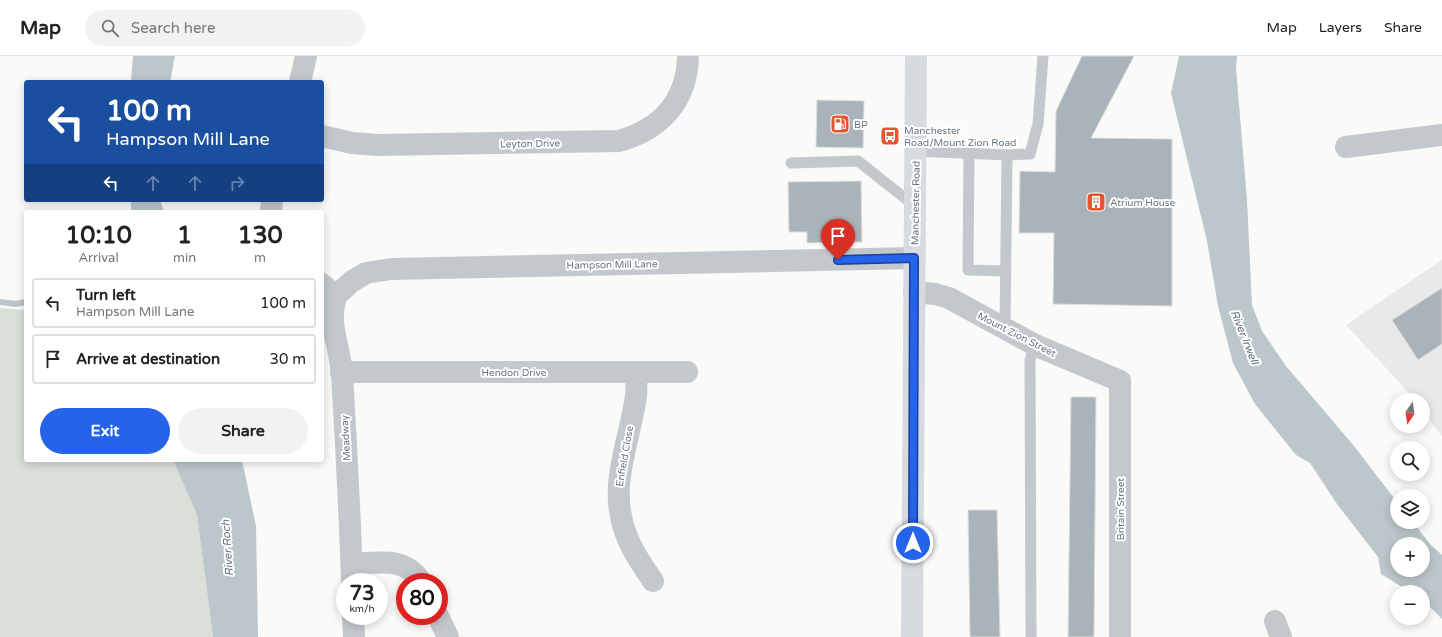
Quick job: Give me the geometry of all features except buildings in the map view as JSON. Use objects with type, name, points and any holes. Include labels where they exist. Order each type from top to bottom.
[{"type":"highway","name":"Manchester Road","points":[[912,637],[916,56]]},
{"type":"street","points":[[300,80],[306,56]]},
{"type":"street","name":"Leyton Drive","points":[[324,136],[352,143],[378,145],[619,141],[634,137],[648,130],[670,111],[683,87],[687,74],[688,56]]},
{"type":"street","points":[[1346,147],[1442,136]]},
{"type":"street","name":"Hampson Mill Lane","points":[[329,290],[351,282],[366,273],[391,269],[914,258]]},
{"type":"street","name":"Meadway","points":[[329,290],[333,327],[341,372],[352,573]]},
{"type":"street","name":"Mount Zion Street","points":[[914,292],[936,294],[948,298],[1035,345],[1120,381]]},
{"type":"street","name":"Hendon Drive","points":[[341,372],[687,372]]},
{"type":"street","name":"Enfield Close","points":[[636,372],[636,395],[620,470],[618,487],[619,505],[622,523],[628,540],[636,556],[653,581]]},
{"type":"street","name":"Britain Street","points":[[1120,381],[1120,637]]},
{"type":"street","points":[[352,573],[391,563],[403,565],[414,573]]},
{"type":"street","points":[[353,625],[354,637]]},
{"type":"street","points":[[442,625],[448,637]]},
{"type":"lane","points":[[916,151],[1007,155],[1030,154],[1038,124],[1043,56]]},
{"type":"lane","points":[[969,153],[968,270],[1005,271]]},
{"type":"lane","points":[[1005,329],[1007,155]]},
{"type":"lane","points":[[791,163],[858,161],[915,206]]},
{"type":"lane","points":[[1031,637],[1030,360],[1035,345]]},
{"type":"shaded area","points":[[1442,260],[1442,436],[1430,421],[1430,393],[1408,393],[1346,325]]},
{"type":"shaded area","points":[[0,308],[24,310],[24,462],[174,462],[197,515],[213,637],[0,637]]},
{"type":"water","points":[[133,56],[175,56],[170,80],[131,80]]},
{"type":"water","name":"River Irwell","points":[[1179,56],[1237,56],[1236,69],[1247,200],[1252,305],[1262,331],[1286,366],[1354,446],[1390,493],[1390,529],[1418,529],[1425,537],[1390,537],[1390,577],[1430,577],[1430,544],[1442,555],[1442,619],[1430,607],[1430,585],[1399,585],[1381,574],[1378,557],[1337,504],[1310,463],[1296,455],[1255,404],[1233,363],[1218,306],[1207,241],[1171,93]]},
{"type":"water","points":[[131,202],[161,202],[163,210],[131,210]]},
{"type":"water","name":"River Roch","points":[[174,462],[242,462],[256,526],[258,637],[213,637],[197,515]]},
{"type":"waterway","points":[[0,302],[16,304],[24,302]]},
{"type":"place","name":"BP","points":[[840,124]]},
{"type":"place","name":"Manchester Road/Mount Zion Road","points":[[890,136]]},
{"type":"place","name":"Atrium House","points":[[1096,202]]},
{"type":"route","points":[[838,260],[914,258],[913,543]]}]
